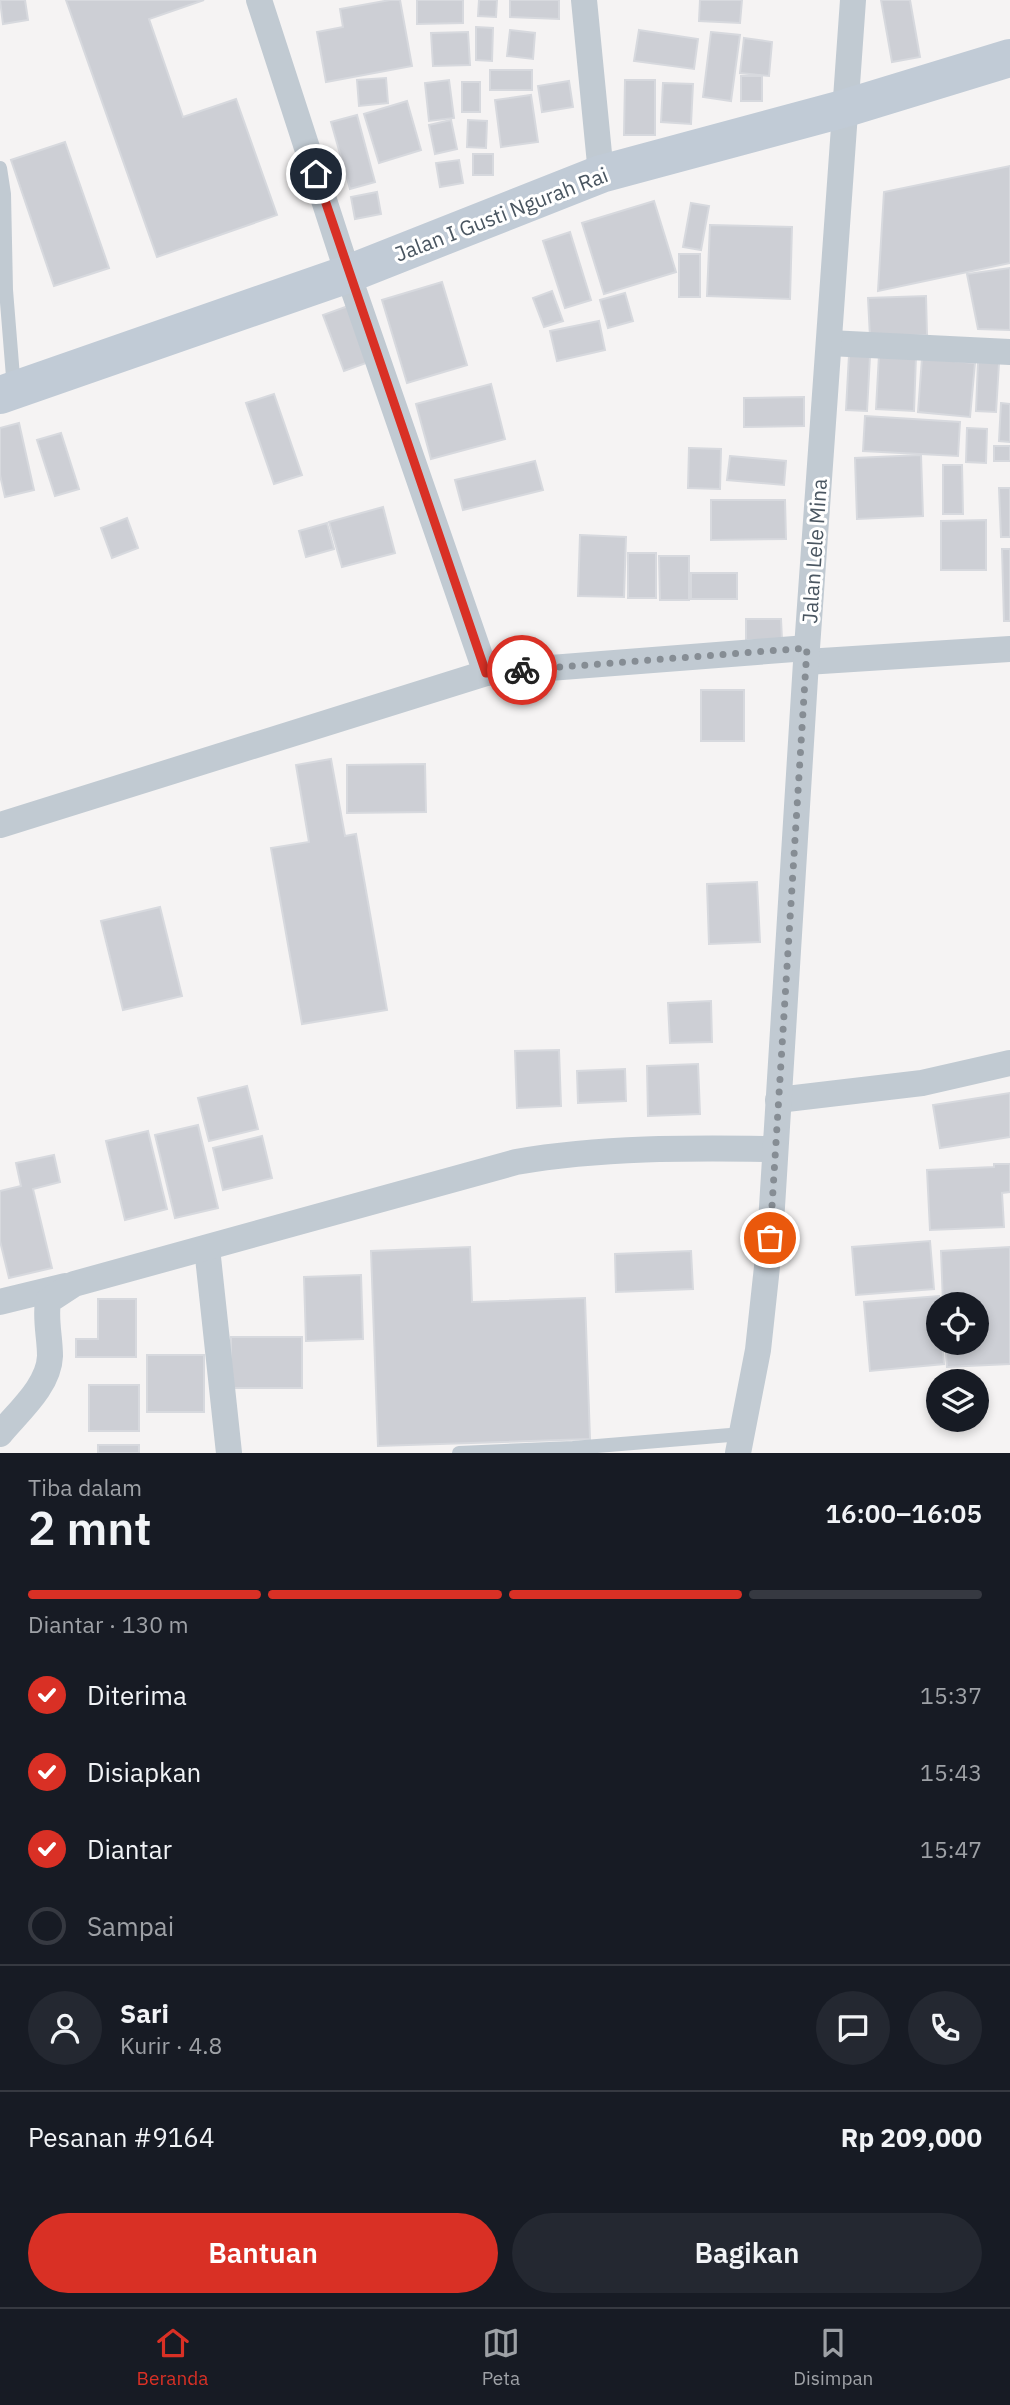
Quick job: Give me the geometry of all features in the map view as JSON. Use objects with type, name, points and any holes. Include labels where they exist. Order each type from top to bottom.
[{"type":"main road","name":"Jalan I Gusti Ngurah Rai","points":[[7,393],[348,274],[601,174],[846,108],[1010,58]]},
{"type":"street","points":[[259,0],[348,274],[486,673]]},
{"type":"street","points":[[584,0],[601,174]]},
{"type":"street","name":"Jalan Lele Mina","points":[[740,1443],[758,1350],[770,1238],[806,655],[853,0]]},
{"type":"street","points":[[828,343],[1010,352]]},
{"type":"street","points":[[0,825],[486,673],[806,655],[1010,649]]},
{"type":"street","points":[[778,1100],[922,1083],[1010,1063]]},
{"type":"street","points":[[0,1302],[516,1162],[602,1150],[775,1149]]},
{"type":"street","points":[[207,1248],[229,1453]]},
{"type":"street","points":[[0,1434],[47,1374],[50,1357],[46,1314],[48,1301],[74,1284]]},
{"type":"lane","points":[[0,168],[4,194],[7,393]]},
{"type":"lane","points":[[459,1453],[740,1443]]},
{"type":"building","points":[[0,0],[25,0],[28,20],[3,24]]},
{"type":"building","points":[[66,0],[204,0],[149,19],[183,117],[236,99],[277,215],[157,257]]},
{"type":"building","points":[[400,0],[412,66],[326,82],[317,32],[343,27],[340,9]]},
{"type":"building","points":[[417,0],[463,0],[463,23],[417,24]]},
{"type":"building","points":[[479,0],[497,0],[496,17],[478,16]]},
{"type":"building","points":[[510,0],[559,0],[559,19],[510,17]]},
{"type":"building","points":[[700,0],[742,0],[740,23],[699,21]]},
{"type":"building","points":[[881,0],[910,0],[920,57],[892,62]]},
{"type":"building","points":[[476,27],[493,28],[492,61],[476,60]]},
{"type":"building","points":[[510,30],[535,33],[533,59],[507,56]]},
{"type":"building","points":[[639,30],[698,39],[694,69],[634,61]]},
{"type":"building","points":[[468,32],[470,65],[433,66],[431,33]]},
{"type":"building","points":[[711,32],[740,35],[731,101],[703,97]]},
{"type":"building","points":[[744,38],[772,42],[769,76],[740,73]]},
{"type":"building","points":[[490,70],[532,70],[532,90],[490,90]]},
{"type":"building","points":[[741,76],[762,76],[762,101],[741,101]]},
{"type":"building","points":[[386,78],[388,103],[359,106],[357,80]]},
{"type":"building","points":[[449,80],[454,118],[429,121],[425,83]]},
{"type":"building","points":[[625,80],[655,80],[655,135],[624,135]]},
{"type":"building","points":[[569,81],[573,107],[542,112],[538,86]]},
{"type":"building","points":[[462,82],[480,82],[480,112],[462,112]]},
{"type":"building","points":[[663,83],[693,84],[691,124],[661,122]]},
{"type":"building","points":[[531,95],[538,142],[501,147],[495,100]]},
{"type":"building","points":[[407,101],[421,150],[379,163],[364,114]]},
{"type":"building","points":[[357,115],[375,182],[350,189],[331,122]]},
{"type":"building","points":[[451,120],[457,149],[435,154],[429,125]]},
{"type":"building","points":[[468,120],[487,121],[486,148],[467,147]]},
{"type":"building","points":[[65,142],[109,268],[54,286],[11,160]]},
{"type":"building","points":[[473,154],[493,154],[493,175],[473,175]]},
{"type":"building","points":[[459,160],[463,183],[440,187],[436,163]]},
{"type":"building","points":[[1010,166],[1010,263],[878,291],[884,192]]},
{"type":"building","points":[[377,192],[381,214],[355,219],[351,197]]},
{"type":"building","points":[[654,201],[676,272],[604,294],[582,223]]},
{"type":"building","points":[[691,203],[709,206],[701,250],[683,247]]},
{"type":"building","points":[[710,225],[792,227],[790,299],[707,296]]},
{"type":"building","points":[[570,232],[591,300],[565,308],[543,241]]},
{"type":"building","points":[[679,254],[700,254],[700,297],[679,297]]},
{"type":"building","points":[[1010,268],[1010,330],[978,329],[967,274]]},
{"type":"building","points":[[442,282],[467,365],[407,383],[382,300]]},
{"type":"building","points":[[552,291],[563,321],[544,327],[533,298]]},
{"type":"building","points":[[625,293],[633,321],[608,328],[600,300]]},
{"type":"building","points":[[926,296],[927,335],[870,337],[868,298]]},
{"type":"building","points":[[348,306],[369,362],[344,371],[323,315]]},
{"type":"building","points":[[599,321],[605,350],[557,361],[550,331]]},
{"type":"building","points":[[849,355],[870,356],[867,411],[846,410]]},
{"type":"building","points":[[879,355],[916,356],[914,411],[876,409]]},
{"type":"building","points":[[922,358],[975,363],[970,417],[918,412]]},
{"type":"building","points":[[978,362],[999,363],[996,412],[976,411]]},
{"type":"building","points":[[491,384],[505,439],[431,459],[416,404]]},
{"type":"building","points":[[274,394],[302,475],[274,484],[246,403]]},
{"type":"building","points":[[804,397],[804,426],[744,427],[744,398]]},
{"type":"building","points":[[1001,403],[1010,404],[1010,442],[999,441]]},
{"type":"building","points":[[865,416],[960,422],[958,456],[863,451]]},
{"type":"building","points":[[19,423],[34,490],[5,497],[0,475],[0,428]]},
{"type":"building","points":[[967,428],[987,429],[986,463],[966,462]]},
{"type":"building","points":[[61,433],[79,489],[55,496],[37,440]]},
{"type":"building","points":[[994,446],[1010,446],[1010,461],[994,461]]},
{"type":"building","points":[[689,448],[721,449],[720,489],[688,488]]},
{"type":"building","points":[[921,455],[923,516],[857,519],[855,458]]},
{"type":"building","points":[[730,456],[786,461],[784,485],[727,480]]},
{"type":"building","points":[[535,461],[543,490],[463,510],[455,480]]},
{"type":"building","points":[[943,465],[962,465],[963,514],[943,514]]},
{"type":"building","points":[[999,488],[1010,488],[1010,537],[1001,537]]},
{"type":"building","points":[[711,500],[785,500],[786,539],[711,540]]},
{"type":"building","points":[[383,507],[395,553],[342,567],[329,522]]},
{"type":"building","points":[[127,518],[138,548],[112,558],[101,528]]},
{"type":"building","points":[[986,520],[986,570],[941,570],[941,521]]},
{"type":"building","points":[[327,523],[334,549],[306,557],[299,531]]},
{"type":"building","points":[[580,535],[626,537],[624,597],[578,596]]},
{"type":"building","points":[[1002,549],[1010,549],[1010,621],[1004,621]]},
{"type":"building","points":[[628,553],[656,553],[656,598],[628,598]]},
{"type":"building","points":[[659,556],[689,556],[689,600],[660,600]]},
{"type":"building","points":[[691,573],[737,573],[737,599],[691,599]]},
{"type":"building","points":[[746,619],[781,619],[782,640],[746,640]]},
{"type":"building","points":[[701,690],[744,690],[744,741],[701,741]]},
{"type":"building","points":[[331,759],[345,836],[356,834],[387,1010],[302,1024],[271,848],[309,842],[296,765]]},
{"type":"building","points":[[425,764],[426,812],[347,813],[347,765]]},
{"type":"building","points":[[757,882],[760,942],[709,944],[707,884]]},
{"type":"building","points":[[160,907],[182,996],[123,1010],[101,921]]},
{"type":"building","points":[[711,1001],[712,1042],[670,1043],[668,1003]]},
{"type":"building","points":[[559,1050],[561,1106],[517,1108],[515,1051]]},
{"type":"building","points":[[698,1064],[700,1114],[648,1116],[647,1066]]},
{"type":"building","points":[[625,1069],[626,1101],[578,1103],[577,1071]]},
{"type":"building","points":[[247,1086],[258,1129],[209,1141],[198,1098]]},
{"type":"building","points":[[1010,1093],[1010,1137],[940,1148],[933,1105]]},
{"type":"building","points":[[198,1125],[218,1208],[175,1218],[155,1135]]},
{"type":"building","points":[[148,1131],[167,1209],[125,1220],[106,1141]]},
{"type":"building","points":[[262,1136],[272,1178],[223,1190],[213,1148]]},
{"type":"building","points":[[54,1155],[60,1182],[33,1189],[52,1268],[9,1278],[0,1241],[0,1191],[21,1186],[16,1163]]},
{"type":"building","points":[[994,1164],[1010,1164],[1010,1192],[1002,1193],[1004,1227],[930,1230],[927,1170],[994,1167]]},
{"type":"building","points":[[930,1241],[934,1289],[856,1295],[852,1247]]},
{"type":"building","points":[[470,1247],[472,1302],[585,1298],[590,1439],[378,1446],[371,1251]]},
{"type":"building","points":[[1010,1247],[1010,1364],[947,1367],[946,1355],[989,1355],[989,1292],[943,1292],[941,1251]]},
{"type":"building","points":[[691,1251],[693,1289],[616,1292],[615,1254]]},
{"type":"building","points":[[361,1275],[363,1339],[306,1341],[304,1277]]},
{"type":"building","points":[[926,1297],[926,1355],[943,1355],[944,1364],[870,1371],[864,1302]]},
{"type":"building","points":[[98,1299],[136,1299],[136,1357],[76,1357],[76,1339],[98,1339]]},
{"type":"building","points":[[231,1337],[302,1337],[302,1388],[231,1388]]},
{"type":"building","points":[[147,1355],[204,1355],[204,1412],[147,1412]]},
{"type":"building","points":[[89,1385],[139,1385],[139,1431],[89,1431]]},
{"type":"building","points":[[98,1445],[139,1445],[139,1453],[98,1453]]},
{"type":"way so far","points":[[522,670],[807,648],[770,1238]]},
{"type":"route","points":[[316,174],[486,673],[522,670]]}]
